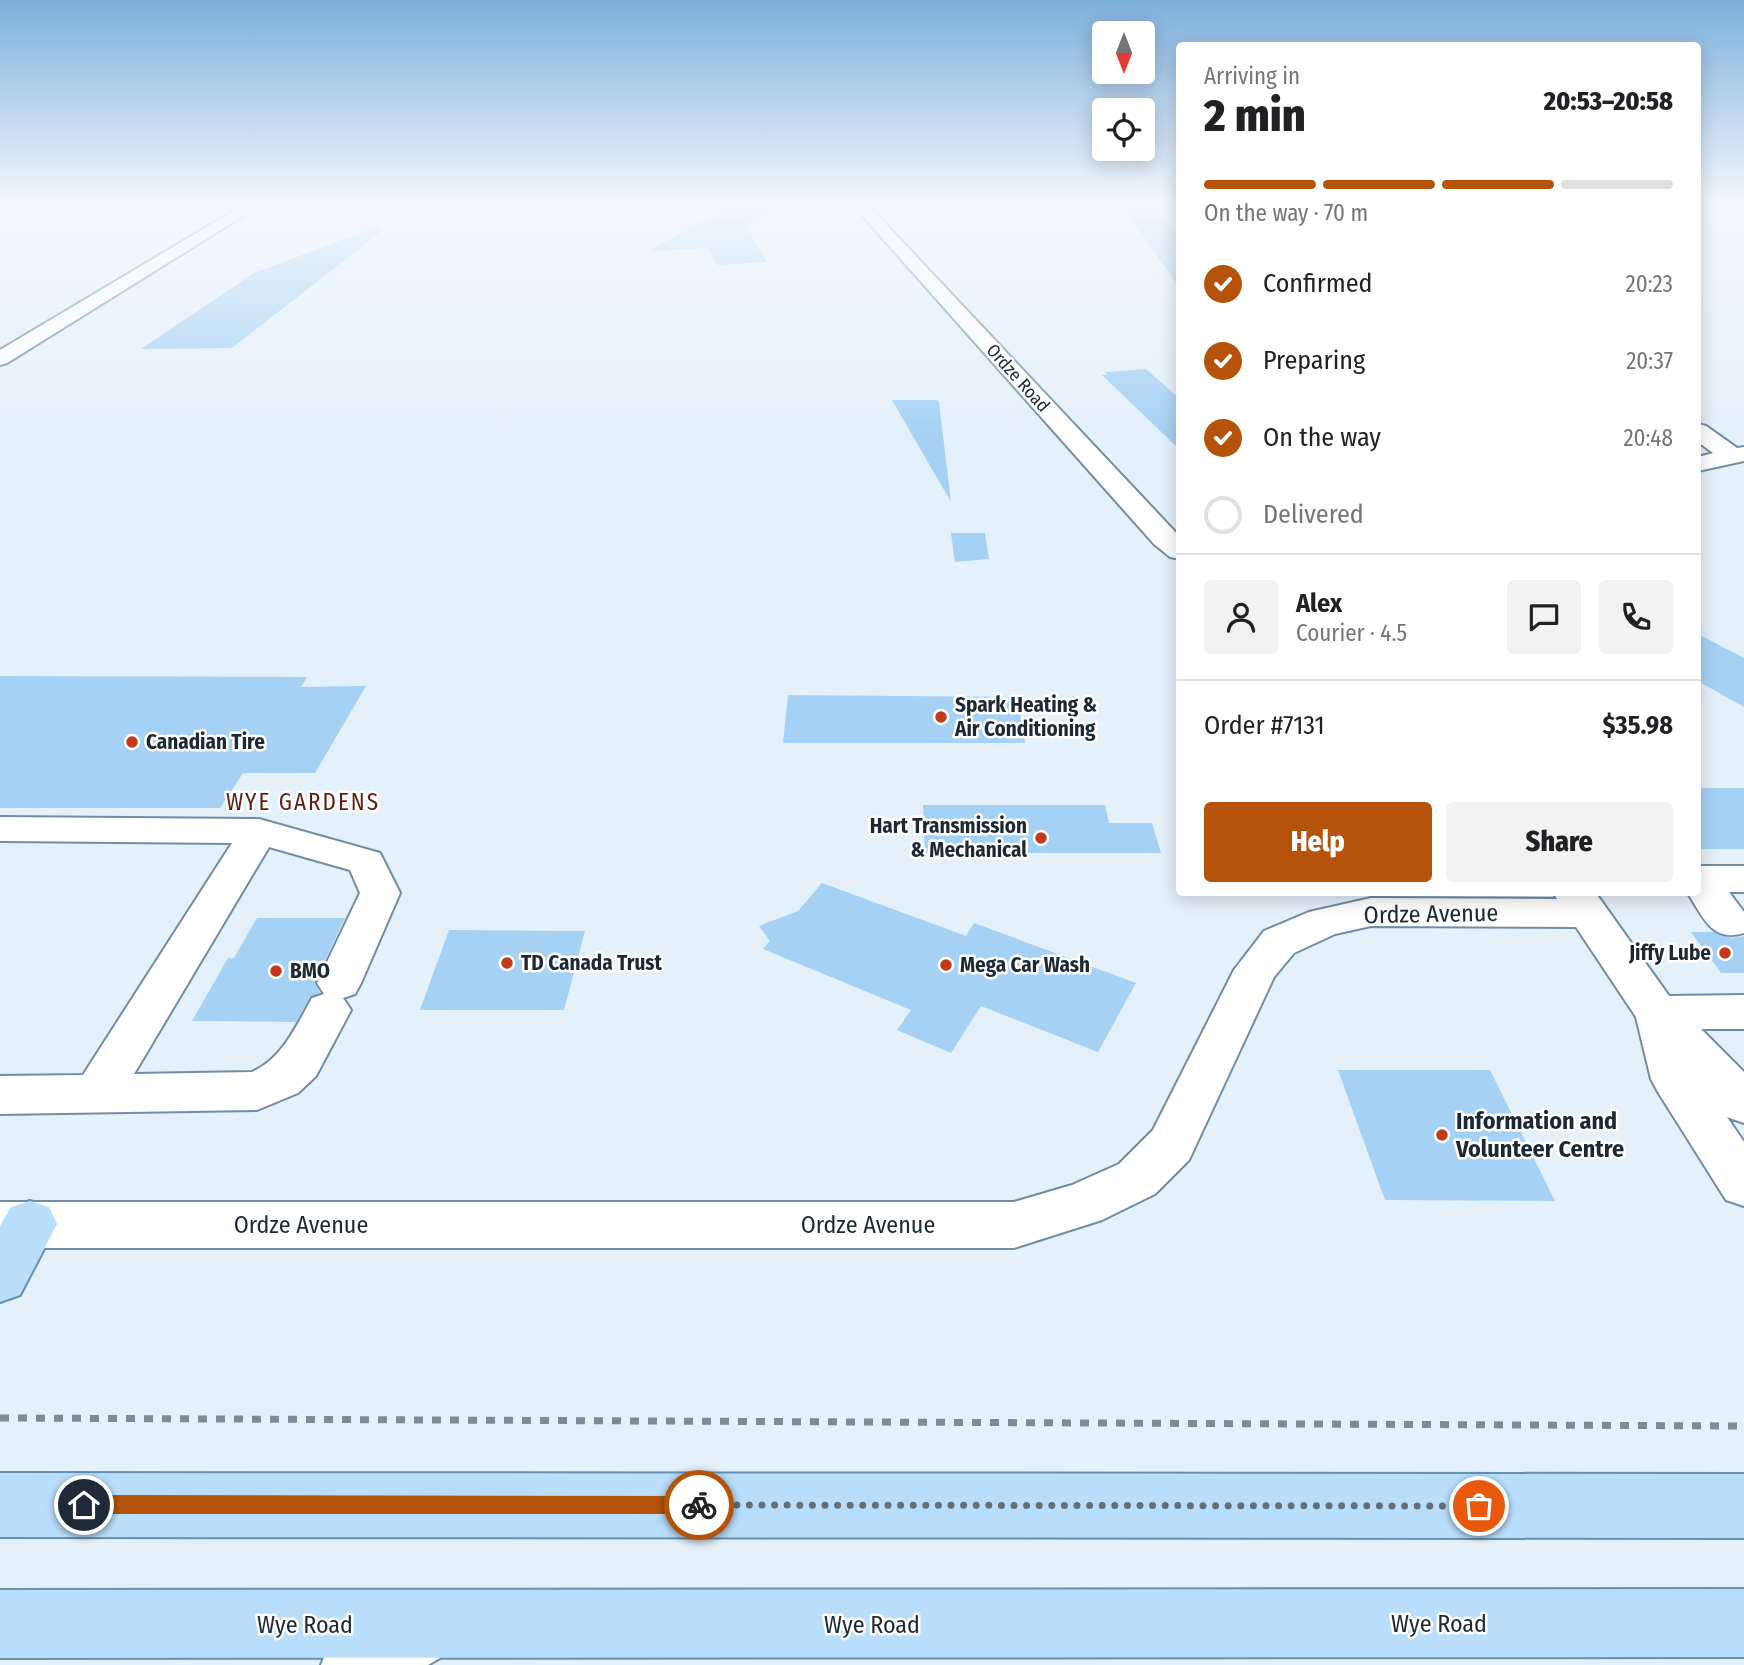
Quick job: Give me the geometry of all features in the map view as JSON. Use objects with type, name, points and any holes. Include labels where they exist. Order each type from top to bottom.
[{"type":"main road","points":[[0,1278],[15,1224]]},
{"type":"main road","points":[[0,1505],[1739,1503]]},
{"type":"main road","name":"Wye Road","points":[[0,1624],[433,1626],[1744,1623]]},
{"type":"street","points":[[0,359],[129,281]]},
{"type":"street","name":"Ordze Road","points":[[929,281],[1164,538],[1176,548]]},
{"type":"street","points":[[1701,432],[1738,455]]},
{"type":"street","points":[[1701,463],[1738,455]]},
{"type":"street","points":[[0,829],[259,831],[366,862],[380,893],[334,997],[299,1063],[281,1080],[257,1091],[0,1096]]},
{"type":"street","points":[[97,1094],[259,831]]},
{"type":"street","points":[[1701,879],[1744,879]]},
{"type":"street","points":[[1701,883],[1730,923]]},
{"type":"street","points":[[1579,903],[1657,1013],[1744,1103]]},
{"type":"street","name":"Ordze Avenue","points":[[15,1224],[1014,1225],[1083,1204],[1137,1179],[1171,1145],[1256,970],[1279,942],[1324,922],[1370,912],[1579,903]]},
{"type":"street","points":[[1657,1013],[1744,1012]]},
{"type":"street","points":[[1657,1013],[1675,1079],[1744,1184]]},
{"type":"street","points":[[356,1665],[433,1626]]},
{"type":"path","points":[[0,1418],[1744,1426]]},
{"type":"building","points":[[243,281],[318,281],[232,348],[141,349]]},
{"type":"building","points":[[1146,369],[1176,395],[1176,446],[1102,375],[1108,375],[1105,372]]},
{"type":"building","points":[[892,400],[939,402],[951,502]]},
{"type":"building","points":[[951,533],[985,533],[989,559],[955,562]]},
{"type":"building","points":[[1701,636],[1744,658],[1744,707],[1701,683]]},
{"type":"building","name":"Canadian Tire","points":[[0,676],[307,677],[301,687],[366,686],[315,773],[243,773],[220,808],[0,808]]},
{"type":"building","name":"Spark Heating & Air Conditioning","points":[[788,695],[1017,697],[1025,743],[783,743]]},
{"type":"building","points":[[1701,788],[1744,788],[1744,849],[1701,849]]},
{"type":"building","name":"Hart Transmission & Mechanical","points":[[923,805],[1105,805],[1109,823],[1152,823],[1161,853],[925,853]]},
{"type":"building","name":"Mega Car Wash","points":[[822,883],[966,936],[974,923],[1136,983],[1098,1052],[981,1006],[951,1053],[897,1030],[911,1010],[763,949],[770,941],[759,926],[798,911]]},
{"type":"building","name":"BMO","points":[[257,918],[345,918],[315,982],[320,993],[310,997],[296,1022],[192,1021],[228,958],[234,958]]},
{"type":"building","name":"TD Canada Trust","points":[[449,930],[585,931],[564,1010],[420,1010]]},
{"type":"building","name":"Jiffy Lube","points":[[1691,932],[1713,932],[1732,938],[1744,936],[1744,973],[1721,973]]},
{"type":"building","name":"Information and Volunteer Centre","points":[[1338,1070],[1490,1070],[1555,1201],[1385,1200]]},
{"type":"way so far","points":[[699,1505],[1479,1506]]},
{"type":"place","name":"Spark Heating & Air Conditioning","points":[[941,717]]},
{"type":"place","name":"Canadian Tire","points":[[132,742]]},
{"type":"place","name":"Hart Transmission & Mechanical","points":[[1041,838]]},
{"type":"place","name":"Jiffy Lube","points":[[1725,953]]},
{"type":"place","name":"TD Canada Trust","points":[[507,963]]},
{"type":"place","name":"Mega Car Wash","points":[[946,965]]},
{"type":"place","name":"BMO","points":[[276,971]]},
{"type":"place","name":"Information and Volunteer Centre","points":[[1442,1135]]},
{"type":"district","name":"WYE GARDENS","points":[[303,802]]},
{"type":"route","points":[[84,1505],[699,1505]]}]
